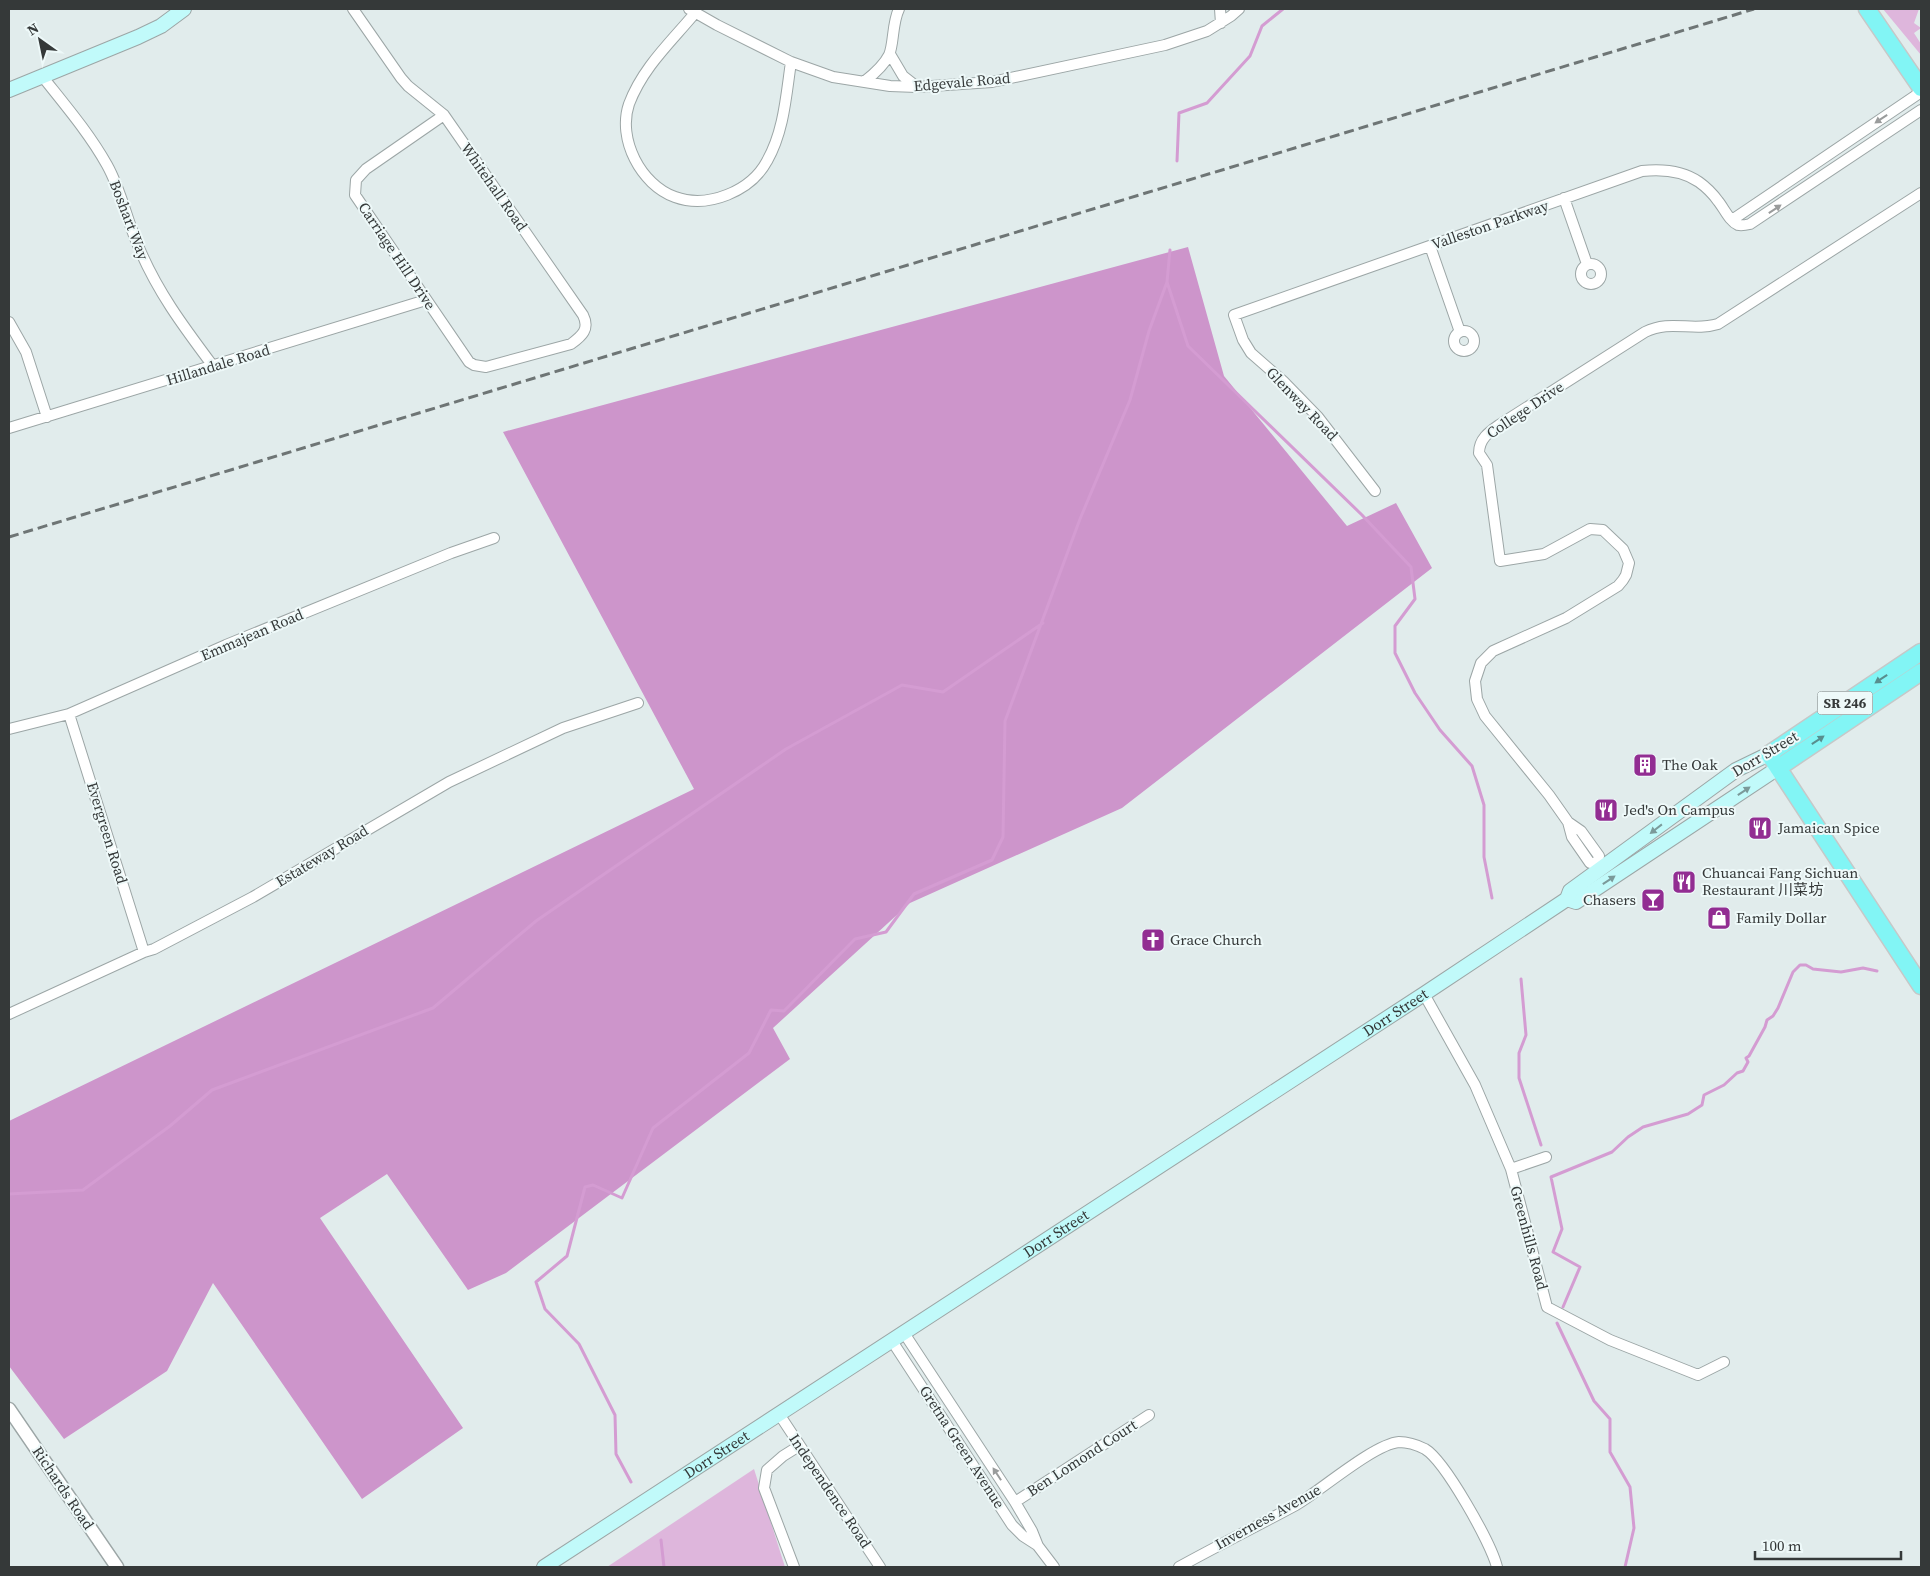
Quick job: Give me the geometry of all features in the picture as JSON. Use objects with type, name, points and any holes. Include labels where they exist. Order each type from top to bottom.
[{"type":"main road","points":[[9,90],[153,29],[184,9]]},
{"type":"main road","points":[[1867,9],[1921,88]]},
{"type":"main road","name":"Dorr Street","points":[[544,1567],[1567,899],[1570,891],[1599,866],[1736,770],[1769,754],[1921,652]]},
{"type":"main road","name":"Dorr Street","points":[[1567,899],[1576,902],[1921,672]]},
{"type":"main road","points":[[1769,754],[1921,986]]},
{"type":"street","name":"Whitehall Road","points":[[353,9],[401,78],[444,115],[585,320],[585,331],[571,344],[537,354]]},
{"type":"street","points":[[865,81],[873,75],[890,54],[893,26],[899,9]]},
{"type":"street","points":[[1220,9],[1221,23]]},
{"type":"street","name":"Edgevale Road","points":[[696,10],[717,25],[791,62],[833,77],[917,88],[992,82],[1165,45],[1207,31],[1239,9]]},
{"type":"street","points":[[696,10],[648,66],[628,106],[626,123],[627,138],[637,164],[648,178],[675,197],[701,200],[718,199],[736,192],[754,178],[767,163],[780,134],[791,62]]},
{"type":"street","points":[[890,54],[903,76],[917,88]]},
{"type":"street","name":"Boshart Way","points":[[42,76],[81,124],[108,166],[116,183],[136,243],[153,278],[172,311],[213,366]]},
{"type":"street","points":[[1921,92],[1732,220],[1737,224],[1750,224],[1921,110]]},
{"type":"street","name":"Carriage Hill Drive","points":[[444,115],[366,169],[356,180],[355,195],[469,362],[474,366],[486,368],[537,354]]},
{"type":"street","name":"Valleston Parkway","points":[[1234,315],[1642,171],[1674,172],[1698,181],[1706,187],[1732,220]]},
{"type":"street","points":[[1804,172],[1812,184]]},
{"type":"street","name":"College Drive","points":[[1599,866],[1590,863],[1572,837],[1568,822],[1538,780],[1485,716],[1477,699],[1476,681],[1478,671],[1487,656],[1500,647],[1548,628],[1618,586],[1626,575],[1629,563],[1627,556],[1616,542],[1603,530],[1597,528],[1590,529],[1544,554],[1500,560],[1487,465],[1479,453],[1480,444],[1499,424],[1645,332],[1664,325],[1698,328],[1718,324],[1921,193]]},
{"type":"street","points":[[1564,198],[1588,264]]},
{"type":"street","points":[[1430,246],[1460,332]]},
{"type":"street","name":"Hillandale Road","points":[[9,428],[426,300]]},
{"type":"street","name":"Glenway Road","points":[[1234,315],[1243,340],[1251,353],[1283,381],[1318,417],[1375,491]]},
{"type":"street","points":[[9,322],[26,352],[47,417]]},
{"type":"street","name":"Emmajean Road","points":[[9,729],[69,714],[235,641],[442,557],[494,538]]},
{"type":"street","name":"Estateway Road","points":[[9,1014],[154,949],[253,897],[449,782],[563,728],[638,703]]},
{"type":"street","name":"Evergreen Road","points":[[69,714],[144,952]]},
{"type":"street","name":"Greenhills Road","points":[[1424,994],[1475,1085],[1511,1169],[1547,1307],[1610,1340],[1698,1375],[1724,1362]]},
{"type":"street","points":[[1511,1169],[1546,1157]]},
{"type":"street","name":"Gretna Green Avenue","points":[[898,1337],[1012,1498],[1038,1546],[1054,1567]]},
{"type":"street","name":"Gretna Green Avenue","points":[[898,1337],[1009,1520],[1023,1536],[1038,1546]]},
{"type":"street","name":"Richards Road","points":[[9,1409],[117,1567]]},
{"type":"street","name":"Independence Road","points":[[779,1414],[880,1567]]},
{"type":"street","name":"Ben Lomond Court","points":[[998,1502],[1012,1498],[1149,1415]]},
{"type":"street","name":"Inverness Avenue","points":[[1179,1567],[1297,1504],[1374,1452],[1397,1442],[1411,1443],[1426,1449],[1441,1465],[1476,1519],[1494,1556],[1497,1567]]},
{"type":"street","points":[[794,1567],[764,1488],[767,1470],[783,1456],[799,1446]]},
{"type":"street","points":[[1009,1520],[1021,1512]]},
{"type":"shaded area","points":[[1883,9],[1919,9],[1914,23],[1921,28],[1914,33],[1921,44],[1921,55]]},
{"type":"shaded area","points":[[1188,247],[1224,376],[1347,526],[1396,503],[1432,568],[1122,808],[910,903],[773,1028],[790,1059],[506,1273],[468,1290],[387,1174],[320,1218],[463,1428],[362,1499],[213,1283],[167,1371],[64,1439],[9,1366],[9,1121],[694,789],[503,432]]},
{"type":"shaded area","points":[[754,1469],[785,1567],[607,1567]]},
{"type":"waterway","points":[[1177,161],[1179,113],[1207,103],[1250,56],[1262,26],[1283,9]]},
{"type":"waterway","points":[[1170,250],[1167,282],[1188,346],[1362,515],[1411,567],[1415,599],[1395,626],[1395,653],[1415,693],[1440,730],[1472,766],[1484,805],[1484,857],[1492,898]]},
{"type":"waterway","points":[[631,1482],[616,1454],[615,1415],[579,1344],[545,1309],[536,1282],[567,1256],[585,1187],[593,1185],[622,1198],[653,1128],[749,1053],[771,1010],[784,1011],[855,939],[886,932],[914,894],[992,860],[1003,837],[1005,721],[1080,519],[1130,400],[1149,331],[1167,282]]},
{"type":"waterway","points":[[9,1194],[83,1190],[170,1126],[212,1090],[433,1008],[536,921],[786,749],[902,685],[943,692],[1043,623]]},
{"type":"waterway","points":[[1563,1307],[1580,1267],[1553,1252],[1562,1229],[1551,1177],[1612,1152],[1628,1137],[1643,1127],[1688,1114],[1702,1105],[1704,1095],[1724,1085],[1737,1073],[1743,1071],[1748,1062],[1746,1058],[1749,1056],[1767,1020],[1773,1016],[1778,1008],[1793,972],[1800,965],[1806,965],[1813,969],[1841,972],[1863,968],[1877,971]]},
{"type":"waterway","points":[[1521,979],[1526,1035],[1519,1053],[1519,1078],[1541,1145]]},
{"type":"waterway","points":[[1557,1323],[1594,1401],[1610,1419],[1610,1452],[1630,1487],[1634,1528],[1625,1567]]},
{"type":"waterway","points":[[661,1540],[664,1567]]},
{"type":"railway","points":[[9,537],[1754,9]]},
{"type":"place","name":"The Oak","points":[[1645,765]]},
{"type":"place","name":"Jed's On Campus","points":[[1606,810]]},
{"type":"place","name":"Jamaican Spice","points":[[1760,828]]},
{"type":"place","name":"Chuancai Fang Sichuan Restaurant 川菜坊","points":[[1684,882]]},
{"type":"place","name":"Chasers","points":[[1653,900]]},
{"type":"place","name":"Family Dollar","points":[[1719,918]]},
{"type":"place","name":"Grace Church","points":[[1153,940]]}]
